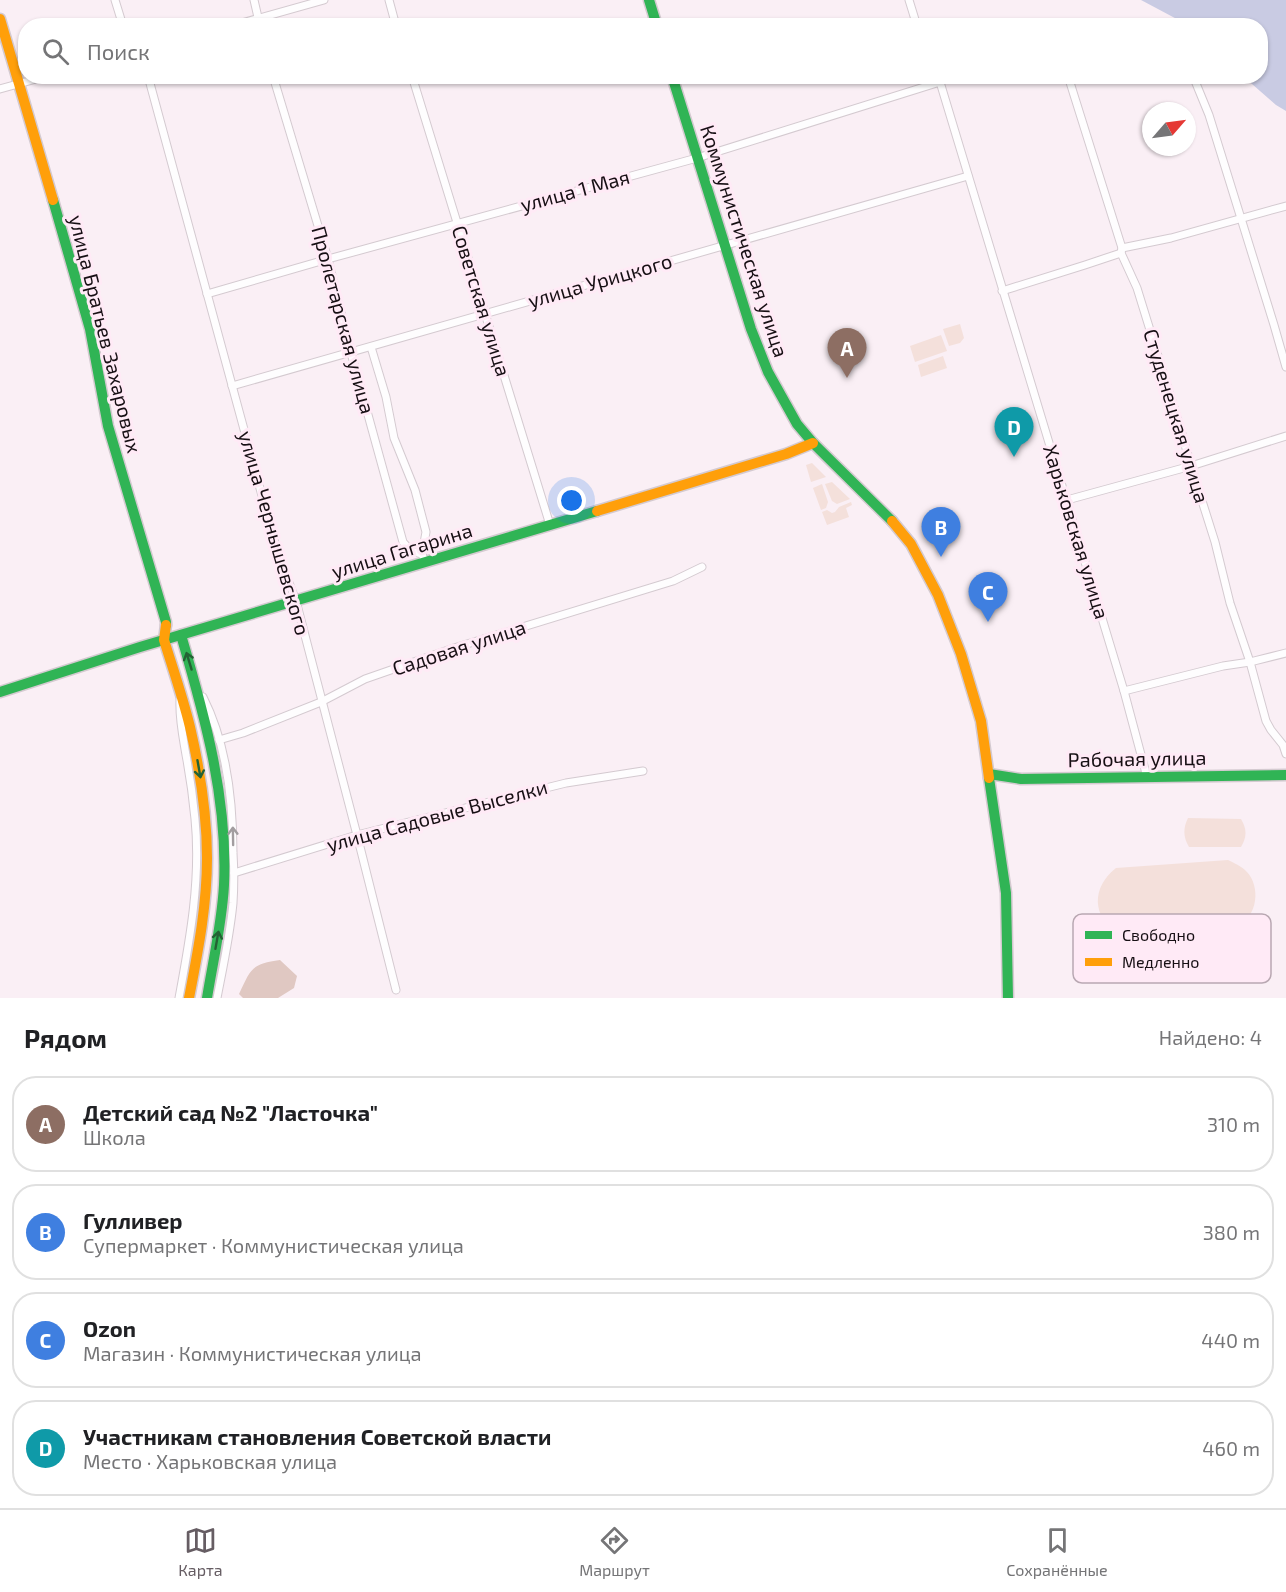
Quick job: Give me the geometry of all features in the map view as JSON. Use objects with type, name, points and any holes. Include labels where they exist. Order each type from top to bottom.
[{"type":"main road","points":[[649,0],[655,18]]},
{"type":"main road","name":"улица Братьев Захаровых","points":[[0,19],[18,81]]},
{"type":"main road","name":"улица Братьев Захаровых","points":[[19,84],[90,329],[108,426],[166,622],[164,640]]},
{"type":"main road","name":"Коммунистическая улица","points":[[674,84],[724,246],[751,329],[768,372],[790,412],[813,443],[863,491],[911,544],[946,614],[973,690],[981,721],[1006,893],[1008,998]]},
{"type":"main road","name":"улица Гагарина","points":[[0,692],[296,601],[423,559],[550,525],[786,454],[813,443]]},
{"type":"main road","points":[[166,622],[181,635],[217,772],[222,809],[224,886],[221,921],[207,998]]},
{"type":"main road","points":[[164,640],[196,756],[202,789],[207,856],[202,928],[189,998]]},
{"type":"main road","name":"Рабочая улица","points":[[988,774],[1021,779],[1286,775]]},
{"type":"street","points":[[115,0],[121,18]]},
{"type":"street","points":[[254,0],[259,18]]},
{"type":"street","points":[[272,18],[324,0]]},
{"type":"street","points":[[389,0],[394,18]]},
{"type":"street","points":[[909,0],[915,18]]},
{"type":"street","points":[[0,89],[19,84]]},
{"type":"street","name":"улица Чернышевского","points":[[150,84],[277,551],[296,601],[396,990]]},
{"type":"street","name":"Пролетарская улица","points":[[275,84],[328,259],[351,353],[403,542],[423,559],[426,532],[415,490],[394,438],[386,397],[371,347]]},
{"type":"street","name":"Советская улица","points":[[414,84],[550,525]]},
{"type":"street","name":"улица 1 Мая","points":[[207,294],[697,158],[924,84]]},
{"type":"street","name":"Харьковская улица","points":[[937,84],[968,176],[1124,691],[1147,777]]},
{"type":"street","name":"Студенецкая улица","points":[[1070,84],[1121,250],[1137,288],[1180,427],[1266,721],[1284,744],[1286,754]]},
{"type":"street","points":[[1196,84],[1209,115],[1286,367]]},
{"type":"street","name":"улица Урицкого","points":[[232,386],[968,176]]},
{"type":"street","points":[[1002,291],[1085,266],[1121,250],[1286,206]]},
{"type":"street","points":[[1066,500],[1191,466],[1286,436]]},
{"type":"street","name":"Садовая улица","points":[[219,740],[243,733],[321,702],[365,679],[454,648],[673,581],[702,567]]},
{"type":"street","points":[[1124,691],[1286,653]]},
{"type":"street","points":[[196,687],[211,715],[219,740],[228,778],[233,819],[233,903],[217,998]]},
{"type":"street","points":[[178,998],[190,939],[197,854],[192,789],[180,721],[180,692]]},
{"type":"street","name":"улица Садовые Выселки","points":[[234,873],[357,835],[566,783],[643,771]]},
{"type":"shaded area","points":[[960,324],[964,338],[960,343],[949,346],[943,329]]},
{"type":"shaded area","points":[[941,335],[947,351],[915,362],[910,346]]},
{"type":"shaded area","points":[[943,356],[947,368],[921,377],[918,365]]},
{"type":"shaded area","points":[[812,463],[826,477],[811,482],[806,465]]},
{"type":"shaded area","points":[[832,482],[850,499],[837,504],[832,501],[825,484]]},
{"type":"shaded area","points":[[822,484],[828,502],[826,508],[821,510],[813,488]]},
{"type":"shaded area","points":[[851,502],[852,505],[846,508],[849,517],[827,525],[822,512],[827,510],[835,512],[839,507]]},
{"type":"shaded area","points":[[1188,818],[1241,819],[1246,833],[1241,847],[1189,847],[1184,832]]},
{"type":"shaded area","points":[[1228,860],[1247,872],[1251,878],[1255,901],[1250,914],[1100,914],[1098,902],[1102,884],[1116,868]]},
{"type":"shaded area","points":[[280,960],[297,976],[294,988],[278,998],[243,998],[239,994],[253,969],[263,963]]},
{"type":"water","points":[[1141,0],[1286,0],[1286,111],[1252,84],[1268,84],[1268,18],[1175,18]]},
{"type":"traffic: fast","points":[[649,0],[655,18]]},
{"type":"traffic: fast","points":[[674,84],[751,329],[768,372],[797,424],[813,443],[892,521]]},
{"type":"traffic: fast","points":[[53,200],[90,329],[108,426],[166,625]]},
{"type":"traffic: fast","points":[[0,692],[140,647],[597,511]]},
{"type":"traffic: fast","points":[[181,635],[213,758],[222,821],[223,899],[207,998]]},
{"type":"traffic: fast","points":[[989,774],[1021,779],[1286,775]]},
{"type":"traffic: fast","points":[[989,778],[1006,893],[1008,998]]},
{"type":"traffic: slow","points":[[0,19],[18,80]]},
{"type":"traffic: slow","points":[[19,84],[53,200]]},
{"type":"traffic: slow","points":[[597,511],[786,454],[813,443]]},
{"type":"traffic: slow","points":[[892,521],[911,544],[938,595],[961,654],[981,721],[989,778]]},
{"type":"traffic: slow","points":[[166,625],[164,640],[190,727],[200,776],[206,825],[204,911],[189,998]]},
{"type":"place","name":"Детский сад №2 \"Ласточка\"","points":[[847,378]]},
{"type":"place","name":"Участникам становления Советской власти","points":[[1014,457]]},
{"type":"place","name":"Гулливер","points":[[941,557]]},
{"type":"place","name":"Ozon","points":[[988,622]]}]
